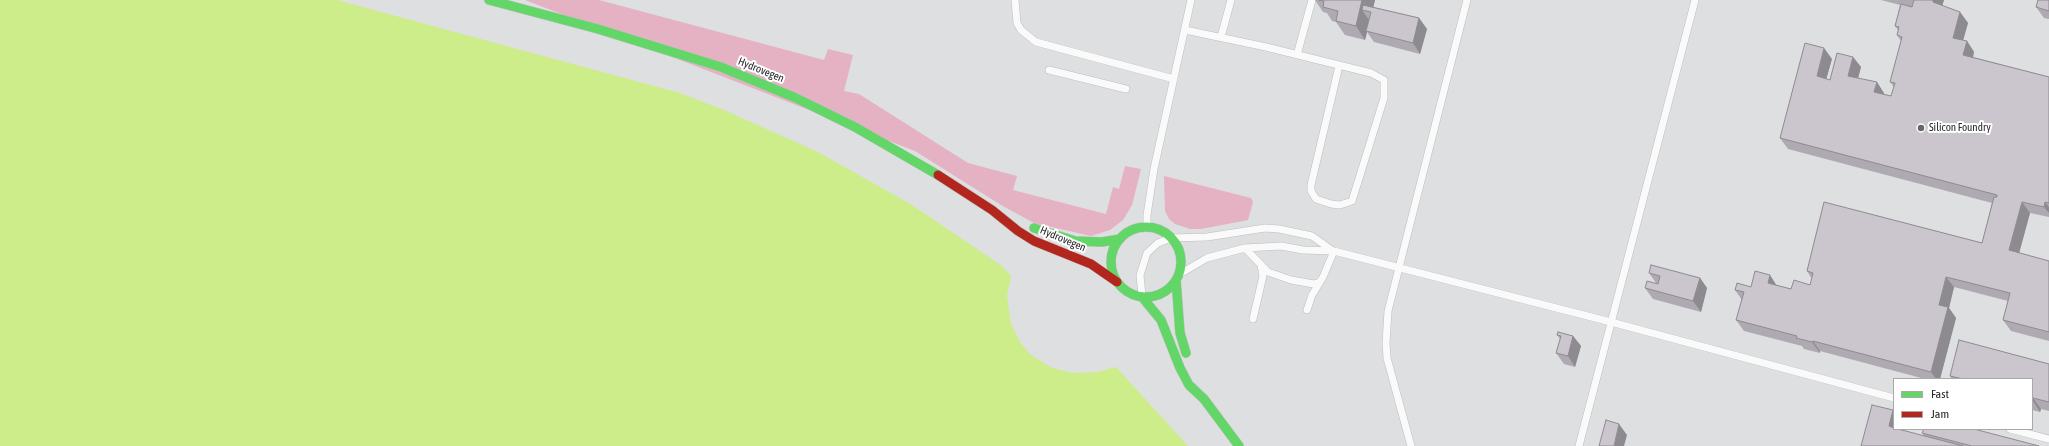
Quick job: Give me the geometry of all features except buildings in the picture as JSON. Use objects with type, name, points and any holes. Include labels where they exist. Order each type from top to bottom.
[{"type":"street","name":"Hydrovegen","points":[[489,0],[653,45],[721,67],[803,101],[878,140],[927,168],[1000,216],[1018,231],[1034,241],[1091,264],[1133,295],[1142,297]]},
{"type":"street","name":"Hydrovegen","points":[[1000,216],[1024,223],[1056,236],[1075,241],[1102,242],[1120,239]]},
{"type":"street","points":[[1117,282],[1112,272],[1111,260],[1114,249],[1120,239],[1128,232],[1137,228],[1147,227],[1160,230],[1171,238],[1178,249],[1181,262],[1177,278],[1180,333],[1190,364]]},
{"type":"street","points":[[1142,297],[1162,294],[1177,278]]},
{"type":"street","points":[[1142,297],[1161,320],[1180,368],[1189,385],[1204,399],[1239,446]]},
{"type":"street","points":[[1196,377],[1204,399]]},
{"type":"lane","points":[[1015,0],[1017,23],[1021,30],[1036,42],[1174,79]]},
{"type":"lane","points":[[1147,227],[1147,215],[1154,169],[1191,0]]},
{"type":"lane","points":[[1220,37],[1230,0]]},
{"type":"lane","points":[[1296,55],[1312,0]]},
{"type":"lane","points":[[1411,446],[1392,378],[1386,343],[1388,311],[1467,0]]},
{"type":"lane","points":[[1579,446],[1695,0]]},
{"type":"lane","points":[[1185,30],[1371,73],[1384,80],[1384,98],[1352,200],[1340,205],[1331,204],[1316,198],[1311,191],[1311,185],[1338,66]]},
{"type":"lane","points":[[1049,70],[1126,89]]},
{"type":"lane","points":[[1142,297],[1140,291],[1140,275],[1147,253],[1158,243],[1171,238],[1207,237],[1265,228],[1279,229],[1312,236],[1334,251]]},
{"type":"lane","points":[[1177,278],[1207,258],[1245,248],[1281,246],[1303,250],[1334,251],[1611,322],[1893,398]]},
{"type":"lane","points":[[1245,248],[1255,256],[1261,266],[1268,272],[1305,284],[1320,282]]},
{"type":"lane","points":[[1307,310],[1312,295],[1320,282],[1334,251]]},
{"type":"lane","points":[[1253,320],[1261,288],[1261,266]]},
{"type":"lane","points":[[2014,430],[2049,439]]},
{"type":"shaded area","points":[[0,0],[337,0],[680,93],[724,110],[818,152],[912,205],[1002,266],[1011,276],[1007,296],[1011,324],[1020,342],[1031,355],[1052,368],[1073,373],[1097,372],[1116,367],[1188,446],[0,446]]},
{"type":"shaded area","points":[[337,0],[2049,0],[2049,446],[1188,446],[1116,367],[1097,372],[1073,373],[1052,368],[1031,355],[1020,342],[1011,324],[1007,296],[1011,276],[1002,266],[912,205],[818,152],[724,110],[680,93]]},
{"type":"shaded area","points":[[525,0],[599,0],[824,60],[828,49],[853,55],[844,91],[859,94],[968,163],[1017,176],[1013,190],[1106,214],[1113,187],[1119,189],[1125,166],[1141,169],[1132,205],[1123,220],[1110,230],[1091,236],[1034,223],[1001,205],[915,151]]},
{"type":"shaded area","points":[[1164,176],[1251,198],[1253,202],[1248,220],[1201,229],[1190,229],[1175,224],[1169,219],[1165,211]]},
{"type":"traffic: fast","points":[[489,0],[598,29],[721,67],[796,98],[855,127],[938,175]]},
{"type":"traffic: fast","points":[[1146,227],[1159,230],[1171,237],[1178,249],[1181,262],[1178,275],[1171,287],[1159,294],[1146,297],[1133,294],[1121,287],[1114,275],[1111,262],[1114,249],[1121,237],[1133,230],[1146,227]]},
{"type":"traffic: fast","points":[[1034,228],[1075,241],[1102,242],[1120,239]]},
{"type":"traffic: fast","points":[[1176,280],[1180,333],[1186,353]]},
{"type":"traffic: fast","points":[[1142,297],[1161,320],[1180,368],[1189,385],[1204,399],[1239,446]]},
{"type":"traffic: jam","points":[[938,175],[992,210],[1018,231],[1034,241],[1091,264],[1117,282]]},
{"type":"place","name":"Silicon Foundry","points":[[1921,128]]}]
